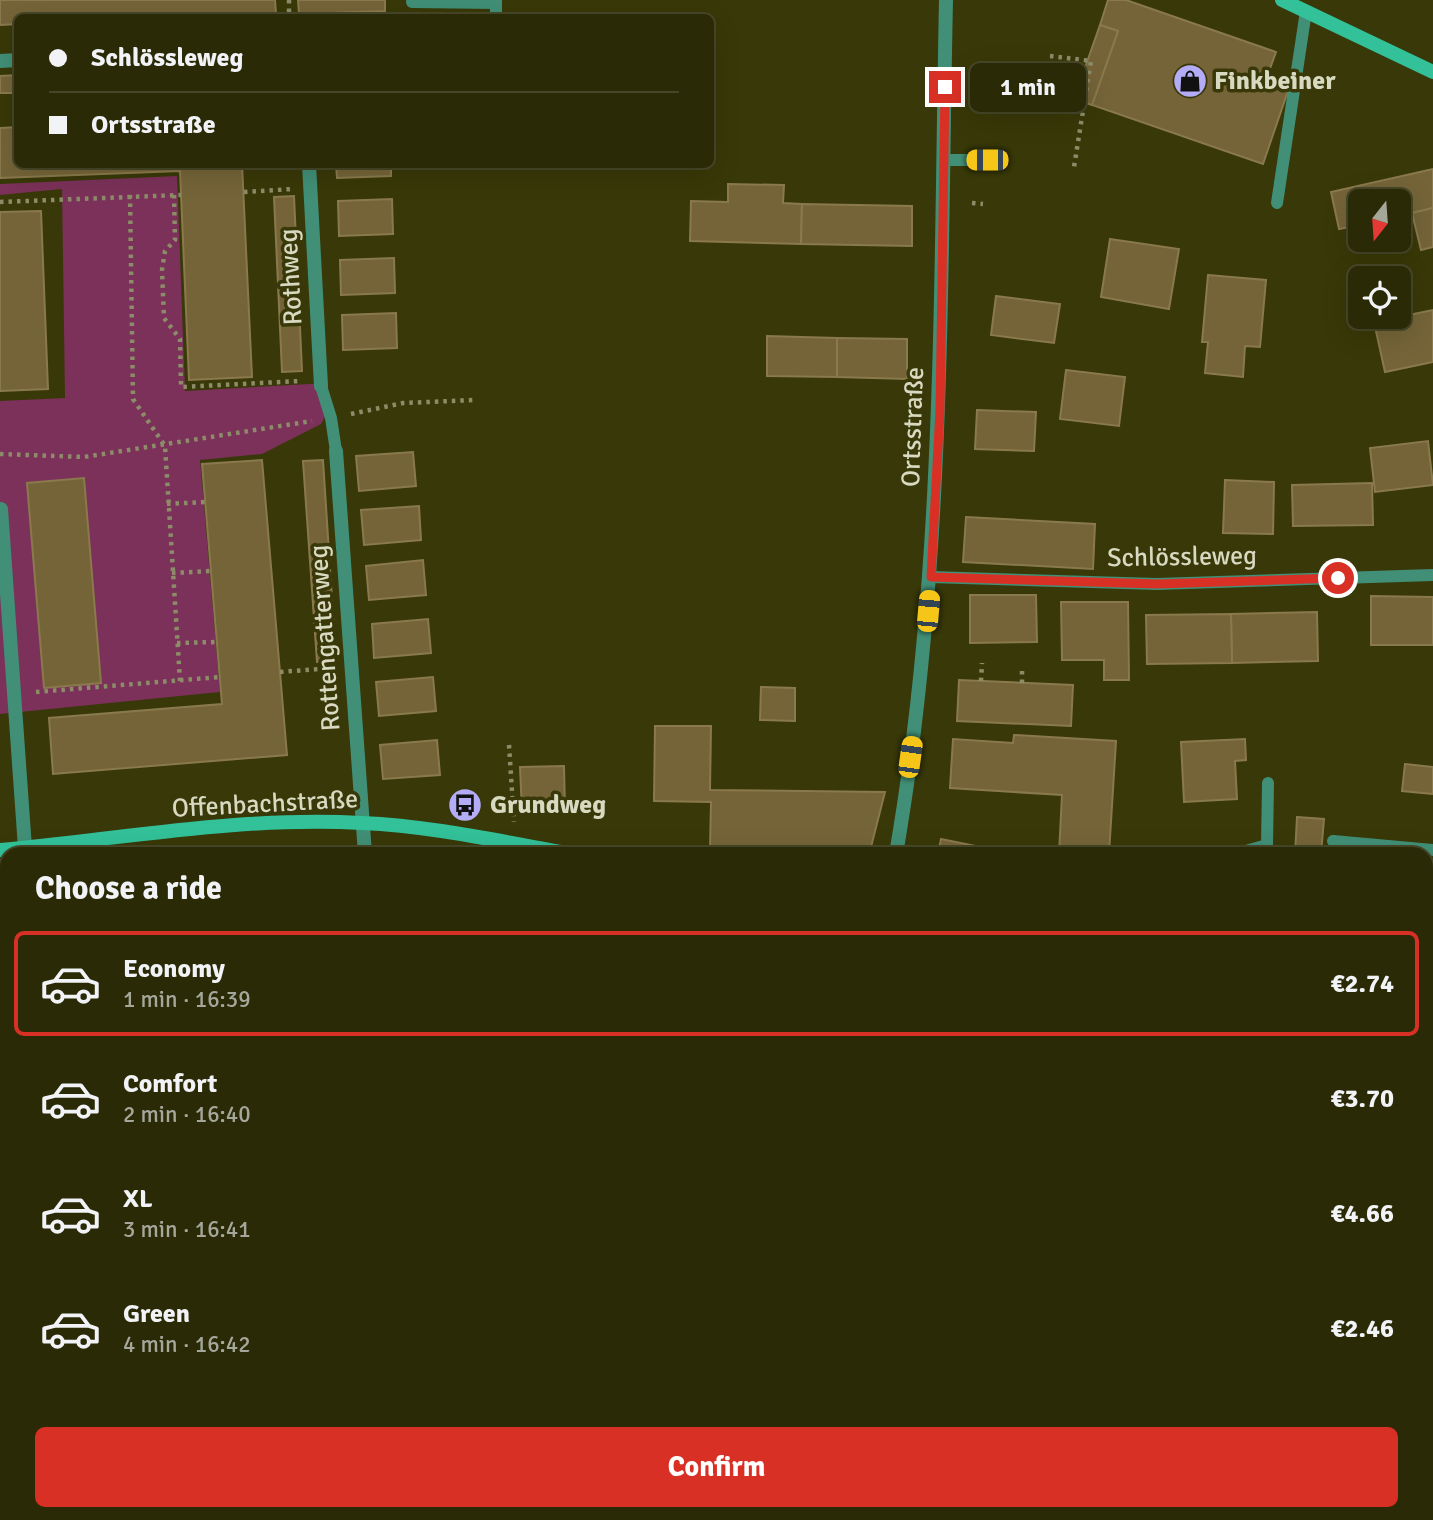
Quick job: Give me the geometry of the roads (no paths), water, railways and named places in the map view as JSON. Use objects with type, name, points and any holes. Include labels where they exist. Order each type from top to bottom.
[{"type":"street","name":"Ortsstraße","points":[[897,847],[924,657],[931,577],[940,410],[946,0]]},
{"type":"street","points":[[1282,0],[1433,72]]},
{"type":"street","name":"Rothweg","points":[[309,168],[321,383]]},
{"type":"street","name":"Rottengatterweg","points":[[336,451],[362,822]]},
{"type":"street","points":[[1,506],[25,847]]},
{"type":"street","name":"Offenbachstraße","points":[[76,847],[291,822],[362,822],[532,847]]},
{"type":"street","points":[[362,822],[364,847]]},
{"type":"lane","points":[[412,2],[496,2]]},
{"type":"lane","points":[[1278,203],[1306,11]]},
{"type":"lane","points":[[944,160],[987,160]]},
{"type":"lane","points":[[321,383],[331,418],[336,451]]},
{"type":"lane","name":"Schlössleweg","points":[[931,577],[1157,584],[1433,575]]},
{"type":"lane","points":[[1260,847],[1267,845],[1268,783]]},
{"type":"lane","points":[[1333,841],[1400,847]]},
{"type":"place","name":"Finkbeiner","points":[[1190,81]]},
{"type":"place","name":"Grundweg","points":[[465,805]]}]
